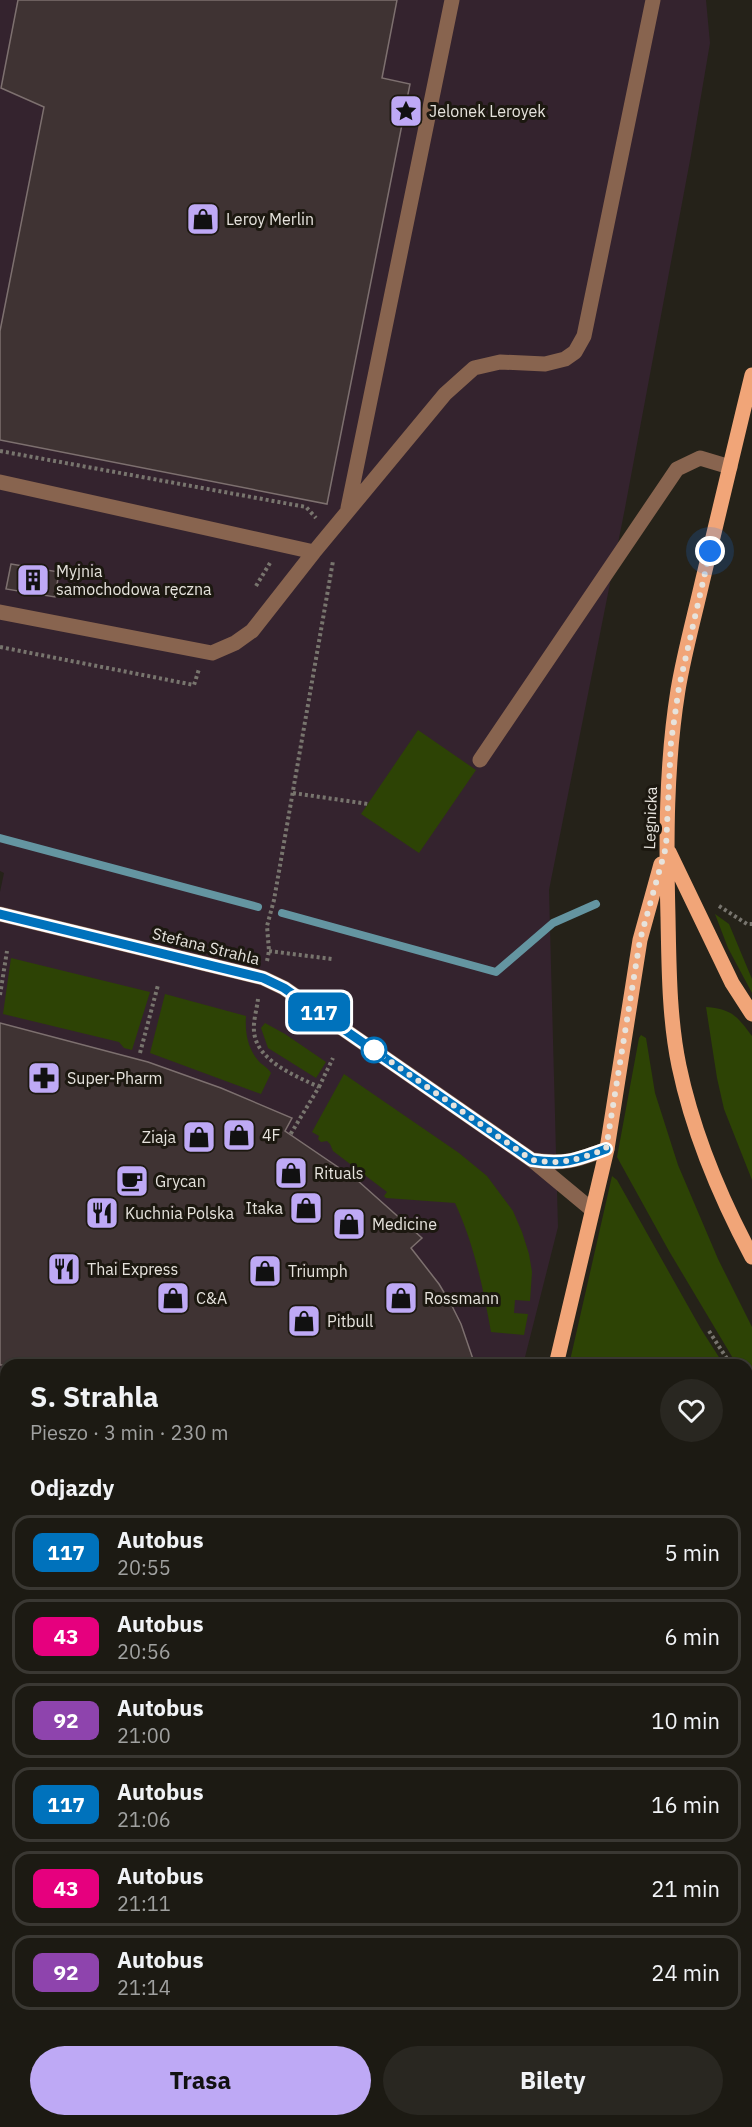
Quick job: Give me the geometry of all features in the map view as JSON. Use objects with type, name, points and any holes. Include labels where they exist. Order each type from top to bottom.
[{"type":"main road","name":"Legnicka","points":[[752,375],[679,687],[671,742],[666,847],[672,1000],[679,1066],[692,1116],[712,1174],[752,1257]]},
{"type":"main road","points":[[666,847],[732,983],[752,1014]]},
{"type":"main road","points":[[557,1359],[606,1149],[640,940],[666,847]]},
{"type":"street","points":[[347,512],[452,0]]},
{"type":"street","points":[[0,612],[212,653],[235,643],[252,631],[314,552],[445,394],[474,368],[500,362],[545,364],[565,359],[575,352],[584,336],[653,0]]},
{"type":"street","points":[[480,760],[677,469],[700,458],[730,467]]},
{"type":"street","points":[[0,482],[314,552]]},
{"type":"street","name":"Stefana Strahla","points":[[0,914],[263,978],[284,988],[532,1160],[591,1209]]},
{"type":"street","points":[[532,1160],[554,1163],[575,1161],[606,1149]]},
{"type":"path","points":[[256,586],[275,555]]},
{"type":"path","points":[[0,646],[194,685],[200,662]]},
{"type":"path","points":[[293,793],[368,804]]},
{"type":"path","points":[[0,995],[2,963],[7,951]]},
{"type":"path","points":[[268,951],[332,959]]},
{"type":"path","points":[[140,1053],[158,986]]},
{"type":"path","points":[[258,995],[254,1030],[256,1044],[279,1068],[319,1087]]},
{"type":"path","points":[[290,1135],[319,1087],[333,1058]]},
{"type":"path","points":[[709,1331],[727,1359]]},
{"type":"shaded area","points":[[0,0],[706,0],[710,43],[691,155],[625,508],[549,890],[558,1227],[525,1359],[0,1359],[0,892],[4,873],[0,871]]},
{"type":"green space","points":[[418,730],[476,770],[419,853],[361,814]]},
{"type":"green space","points":[[715,914],[729,924],[752,979],[752,993],[728,948]]},
{"type":"green space","points":[[11,958],[150,992],[132,1050],[124,1048],[119,1042],[3,1014]]},
{"type":"green space","points":[[165,994],[246,1016],[246,1033],[251,1049],[271,1073],[261,1094],[150,1053]]},
{"type":"green space","points":[[706,1007],[733,1015],[752,1036],[752,1180],[724,1109]]},
{"type":"green space","points":[[265,1023],[326,1062],[316,1078],[268,1048],[261,1028]]},
{"type":"green space","points":[[641,1035],[646,1038],[655,1093],[678,1165],[718,1259],[752,1327],[752,1359],[733,1359],[669,1251],[617,1157]]},
{"type":"green space","points":[[344,1074],[459,1153],[487,1176],[513,1211],[529,1254],[532,1272],[530,1301],[515,1300],[514,1313],[528,1314],[524,1335],[491,1332],[477,1266],[468,1234],[455,1203],[386,1198],[384,1196],[387,1192],[333,1151],[327,1141],[321,1142],[318,1139],[319,1136],[312,1132]]},
{"type":"green space","points":[[612,1176],[617,1180],[720,1359],[570,1359]]},
{"type":"building","name":"Leroy Merlin","points":[[18,0],[397,0],[382,78],[410,84],[327,504],[0,440],[0,331],[44,107],[1,88]]},
{"type":"building","name":"Myjnia samochodowa ręczna","points":[[11,564],[59,572],[55,597],[6,589]]},
{"type":"building","points":[[0,1023],[148,1062],[221,1088],[292,1118],[285,1131],[357,1180],[422,1238],[411,1248],[439,1284],[451,1304],[461,1324],[473,1359],[0,1359]]},
{"type":"waterway","points":[[0,838],[258,907]]},
{"type":"waterway","points":[[282,913],[496,972],[553,923],[596,904]]},
{"type":"bus line","name":"117","points":[[0,914],[263,978],[284,988],[532,1160],[554,1163],[575,1161],[606,1149]]},
{"type":"place","name":"Jelonek Leroyek","points":[[406,111]]},
{"type":"place","name":"Leroy Merlin","points":[[203,219]]},
{"type":"place","name":"Myjnia samochodowa ręczna","points":[[33,580]]},
{"type":"place","name":"Super-Pharm","points":[[44,1078]]},
{"type":"place","name":"4F","points":[[239,1135]]},
{"type":"place","name":"Ziaja","points":[[199,1137]]},
{"type":"place","name":"Rituals","points":[[291,1173]]},
{"type":"place","name":"Grycan","points":[[132,1181]]},
{"type":"place","name":"Itaka","points":[[306,1208]]},
{"type":"place","name":"Kuchnia Polska","points":[[102,1213]]},
{"type":"place","name":"Medicine","points":[[349,1224]]},
{"type":"place","name":"Thai Express","points":[[64,1269]]},
{"type":"place","name":"Triumph","points":[[265,1271]]},
{"type":"place","name":"C&A","points":[[173,1298]]},
{"type":"place","name":"Rossmann","points":[[401,1298]]},
{"type":"place","name":"Pitbull","points":[[304,1321]]},
{"type":"route","points":[[374,1050],[532,1160],[554,1163],[575,1161],[606,1149],[640,940],[666,847],[671,742],[679,687],[710,551]]}]
